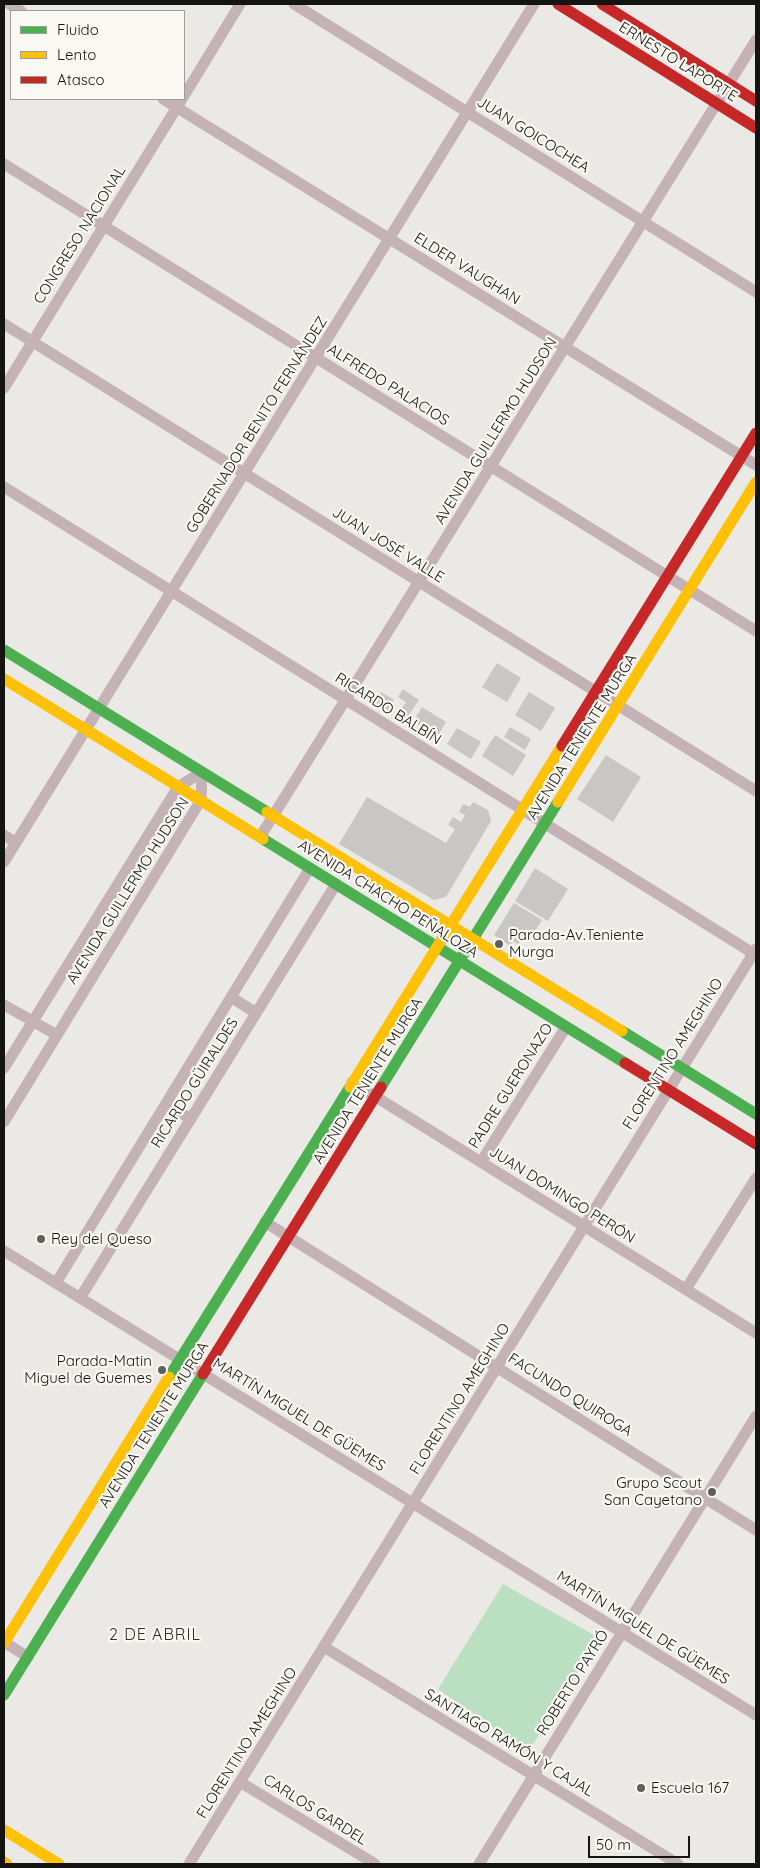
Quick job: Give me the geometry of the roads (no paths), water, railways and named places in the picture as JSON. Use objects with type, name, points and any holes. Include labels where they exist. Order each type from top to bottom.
[{"type":"main road","name":"ERNESTO LAPORTE","points":[[558,4],[756,128]]},
{"type":"main road","name":"ERNESTO LAPORTE","points":[[602,4],[756,101]]},
{"type":"main road","name":"AVENIDA TENIENTE MURGA","points":[[4,1642],[756,433]]},
{"type":"main road","name":"AVENIDA TENIENTE MURGA","points":[[4,1695],[691,590],[756,482]]},
{"type":"main road","name":"AVENIDA CHACHO PEÑALOZA","points":[[4,650],[756,1114]]},
{"type":"main road","name":"AVENIDA CHACHO PEÑALOZA","points":[[4,679],[756,1144]]},
{"type":"main road","points":[[4,1830],[59,1864]]},
{"type":"street","points":[[185,94],[240,4]]},
{"type":"street","name":"JUAN GOICOCHEA","points":[[294,4],[756,292]]},
{"type":"street","name":"GOBERNADOR BENITO FERNÁNDEZ","points":[[4,862],[534,4]]},
{"type":"street","name":"AVENIDA GUILLERMO HUDSON","points":[[260,837],[420,583],[756,40]]},
{"type":"street","name":"CONGRESO NACIONAL","points":[[4,388],[179,103]]},
{"type":"street","name":"ELDER VAUGHAN","points":[[179,103],[390,239],[756,465]]},
{"type":"street","name":"ALFREDO PALACIOS","points":[[4,164],[756,631]]},
{"type":"street","name":"JUAN JOSÉ VALLE","points":[[4,324],[756,791]]},
{"type":"street","name":"RICARDO BALBÍN","points":[[4,487],[346,701],[755,953]]},
{"type":"street","name":"AVENIDA GUILLERMO HUDSON","points":[[4,1068],[178,787],[202,772]]},
{"type":"street","name":"AVENIDA GUILLERMO HUDSON","points":[[4,1122],[201,800],[202,772]]},
{"type":"street","points":[[4,835],[16,843]]},
{"type":"street","name":"RICARDO GÜIRALDES","points":[[56,1283],[310,868]]},
{"type":"street","name":"RICARDO GÜIRALDES","points":[[80,1298],[336,884]]},
{"type":"street","name":"FLORENTINO AMEGHINO","points":[[190,1864],[755,953]]},
{"type":"street","points":[[231,997],[256,1013]]},
{"type":"street","points":[[4,1005],[57,1035]]},
{"type":"street","name":"PADRE GUERONAZO","points":[[481,1162],[566,1027]]},
{"type":"street","name":"JUAN DOMINGO PERÓN","points":[[352,1082],[756,1333]]},
{"type":"street","points":[[166,1104],[191,1119]]},
{"type":"street","points":[[686,1289],[756,1178]]},
{"type":"street","name":"FACUNDO QUIROGA","points":[[265,1222],[756,1530]]},
{"type":"street","name":"MARTÍN MIGUEL DE GÜEMES","points":[[4,1251],[756,1715]]},
{"type":"street","name":"ROBERTO PAYRÓ","points":[[479,1864],[756,1416]]},
{"type":"street","points":[[4,1642],[28,1657]]},
{"type":"street","name":"SANTIAGO RAMÓN Y CAJAL","points":[[324,1647],[678,1864]]},
{"type":"street","name":"CARLOS GARDEL","points":[[240,1782],[374,1864]]},
{"type":"place","name":"Parada-Av.Teniente Murga","points":[[499,944]]},
{"type":"place","name":"Rey del Queso","points":[[41,1239]]},
{"type":"place","name":"Parada-Matin Miguel de Guemes","points":[[162,1370]]},
{"type":"place","name":"Grupo Scout San Cayetano","points":[[712,1492]]},
{"type":"place","name":"Escuela 167","points":[[641,1788]]},
{"type":"district","name":"2 DE ABRIL","points":[[155,1635]]}]
